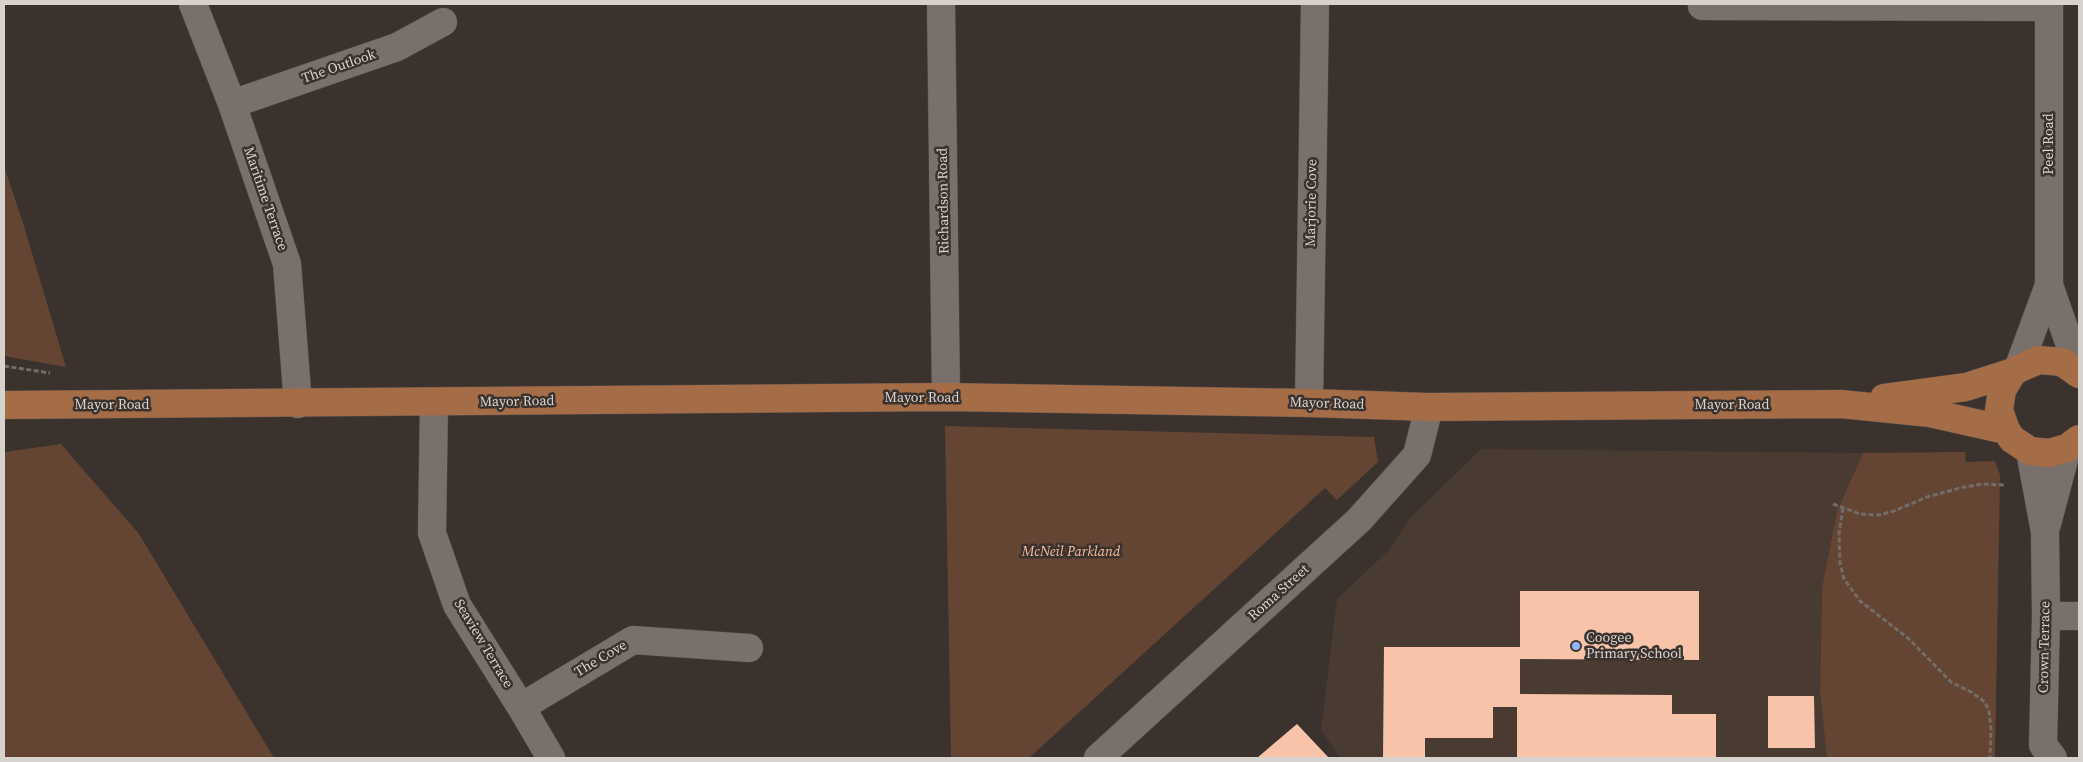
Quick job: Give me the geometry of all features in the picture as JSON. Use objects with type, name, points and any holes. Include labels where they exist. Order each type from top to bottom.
[{"type":"main road","name":"Mayor Road","points":[[1841,404],[1966,387],[2039,360],[2062,362],[2079,373]]},
{"type":"main road","points":[[2016,370],[2002,390],[1999,410],[2006,430],[2012,439],[2030,451],[2049,453],[2073,443]]},
{"type":"main road","name":"Mayor Road","points":[[4,405],[946,397],[1430,407],[1841,404],[1930,413],[2006,430]]},
{"type":"street","name":"Maritime Terrace","points":[[193,4],[232,104],[287,264],[298,404]]},
{"type":"street","name":"Richardson Road","points":[[941,4],[946,397]]},
{"type":"street","name":"Marjorie Cove","points":[[1309,403],[1315,4]]},
{"type":"street","points":[[1702,6],[2049,6]]},
{"type":"street","name":"Peel Road","points":[[2049,6],[2049,285],[2079,373]]},
{"type":"street","name":"The Outlook","points":[[232,104],[398,47],[443,22]]},
{"type":"street","name":"Peel Road","points":[[2016,370],[2049,285]]},
{"type":"street","name":"Seaview Terrace","points":[[434,402],[432,533],[457,605],[521,706],[551,758]]},
{"type":"street","name":"Roma Street","points":[[1098,758],[1358,520],[1418,455],[1430,407]]},
{"type":"street","name":"Crown Terrace","points":[[2045,532],[2073,443]]},
{"type":"street","name":"Crown Terrace","points":[[2030,451],[2045,532],[2046,616],[2043,745],[2053,758]]},
{"type":"street","points":[[2046,616],[2079,616]]},
{"type":"street","name":"The Cove","points":[[521,706],[633,640],[749,648]]},
{"type":"path","points":[[1833,504],[1860,514],[1879,515],[1894,511],[1927,497],[1964,487],[1983,484],[2004,485]]},
{"type":"path","points":[[1843,508],[1840,533],[1840,563],[1844,579],[1860,601],[1909,639],[1950,682],[1972,692],[1985,702],[1989,711],[1991,730],[1990,758]]},
{"type":"shaded area","name":"Coogee Primary School","points":[[1481,449],[1863,453],[1837,511],[1822,588],[1820,693],[1827,758],[1340,758],[1321,730],[1337,599],[1390,549],[1409,519]]},
{"type":"green space","points":[[4,166],[23,223],[66,367],[4,356]]},
{"type":"green space","name":"McNeil Parkland","points":[[945,426],[1374,437],[1378,462],[1337,500],[1325,488],[1029,758],[951,758]]},
{"type":"green space","points":[[61,444],[139,534],[274,758],[4,758],[4,452]]},
{"type":"green space","points":[[1965,452],[1966,462],[1995,461],[2000,475],[1995,758],[1827,758],[1820,693],[1822,588],[1837,511],[1863,453]]},
{"type":"building","points":[[1520,591],[1699,591],[1699,660],[1520,659],[1520,694],[1672,695],[1672,714],[1716,714],[1716,757],[1517,758],[1517,707],[1493,707],[1493,738],[1425,738],[1425,758],[1383,758],[1384,647],[1520,647]]},
{"type":"building","points":[[1768,696],[1814,696],[1815,748],[1768,748]]},
{"type":"building","points":[[1297,724],[1329,758],[1257,758],[1271,746]]},
{"type":"place","name":"Coogee Primary School","points":[[1576,646]]}]
